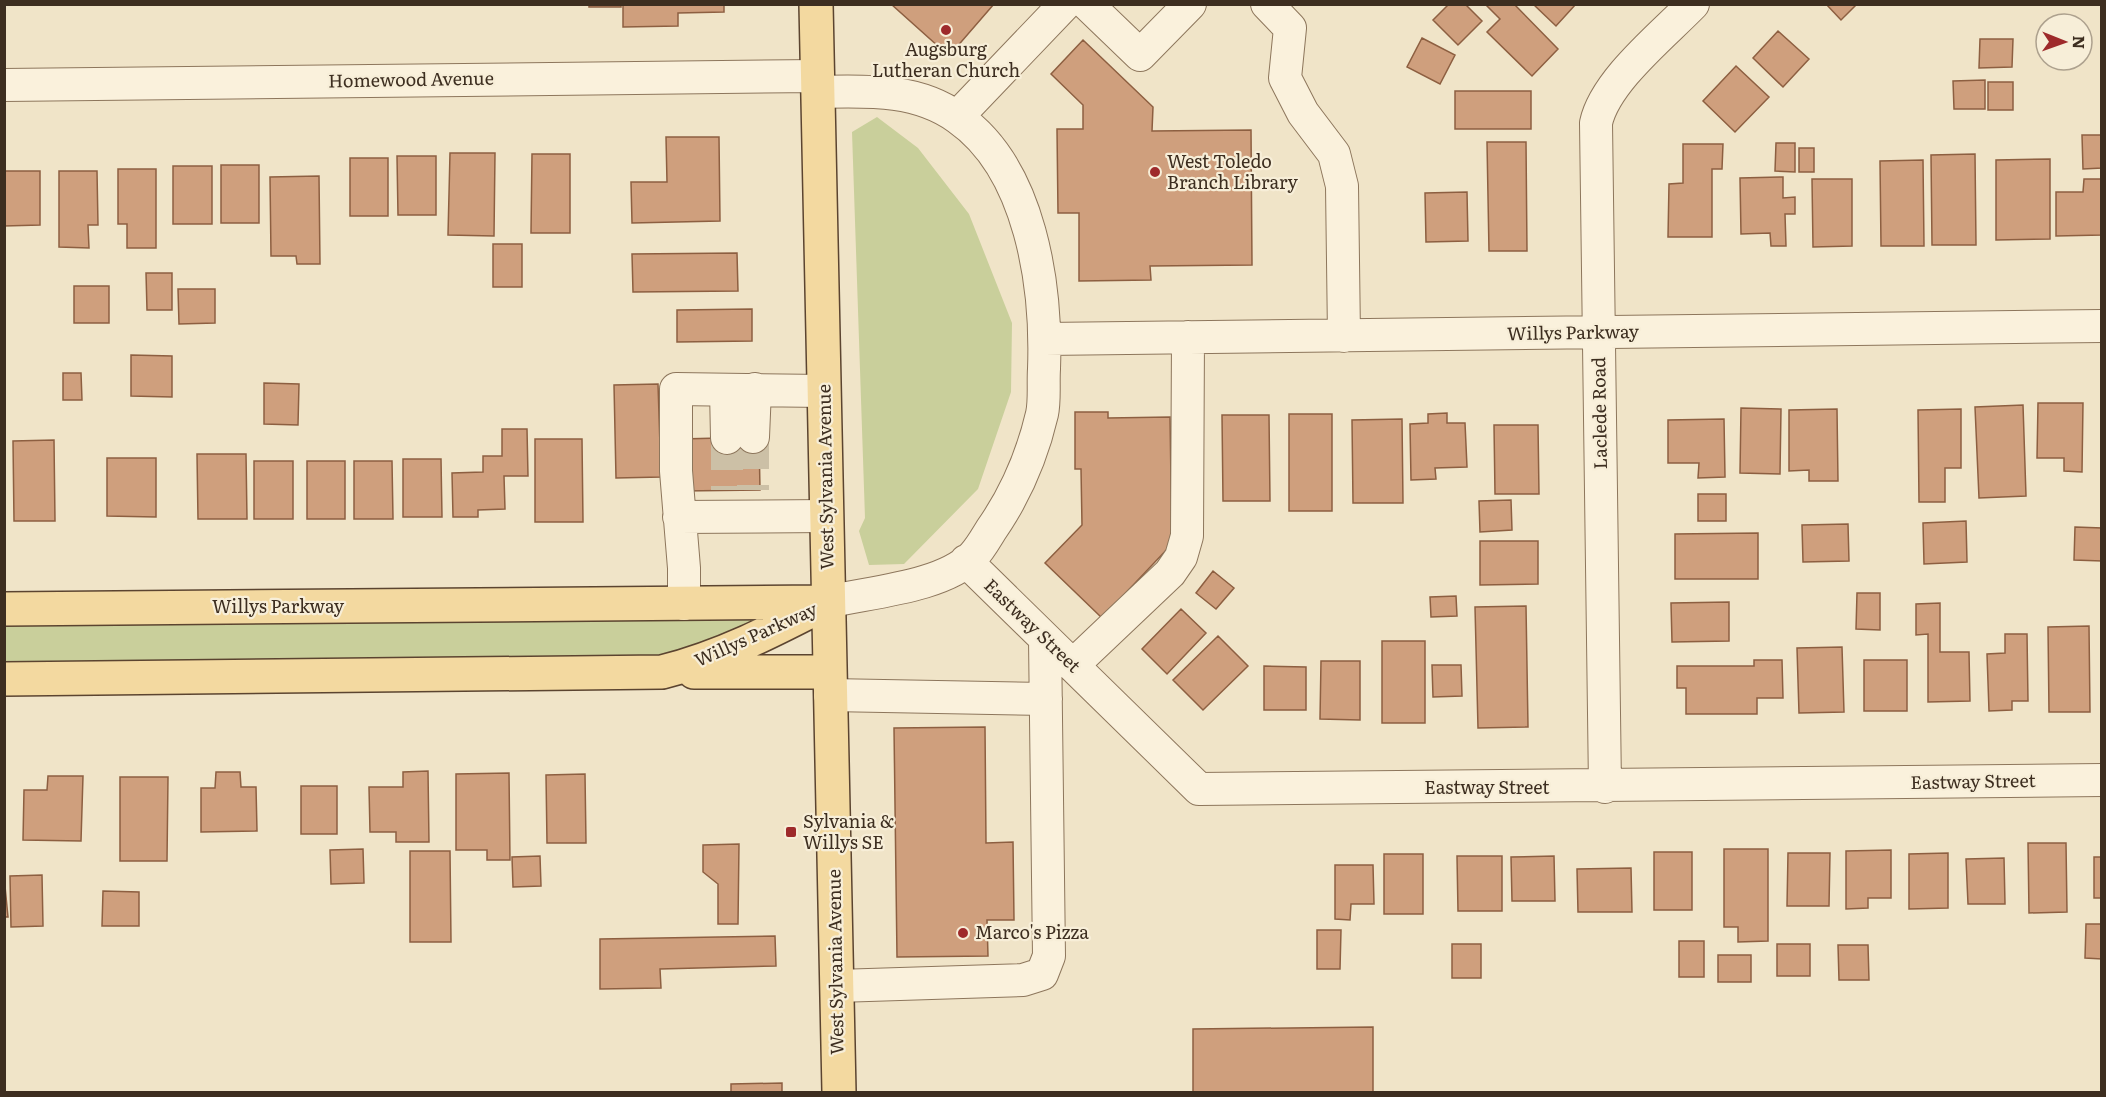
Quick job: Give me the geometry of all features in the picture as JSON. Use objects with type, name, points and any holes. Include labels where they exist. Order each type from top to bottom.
[{"type":"main road","name":"West Sylvania Avenue","points":[[816,4],[839,1092]]},
{"type":"main road","name":"Willys Parkway","points":[[4,609],[828,602]]},
{"type":"main road","name":"Willys Parkway","points":[[4,679],[662,672],[699,663],[733,649],[828,602]]},
{"type":"main road","points":[[662,672],[830,684]]},
{"type":"street","points":[[957,117],[1065,4]]},
{"type":"street","points":[[1087,4],[1140,55],[1190,4]]},
{"type":"street","points":[[1267,4],[1290,28],[1286,78],[1303,113],[1334,154],[1342,186],[1344,336]]},
{"type":"street","name":"Laclede Road","points":[[1605,787],[1596,137],[1599,109],[1616,83],[1693,4]]},
{"type":"street","name":"Homewood Avenue","points":[[4,85],[818,84],[905,94],[957,117],[988,144],[1013,185],[1032,244],[1040,283],[1045,339],[1042,412],[1031,455],[1016,492],[974,556],[946,575],[910,586],[828,602]]},
{"type":"street","name":"Willys Parkway","points":[[1045,339],[2102,326]]},
{"type":"street","points":[[1073,665],[1170,573],[1181,557],[1187,536],[1188,337]]},
{"type":"street","points":[[684,604],[684,568],[676,471],[676,389],[824,391]]},
{"type":"street","points":[[740,390],[740,437]]},
{"type":"street","points":[[679,517],[740,503],[827,516]]},
{"type":"street","name":"Eastway Street","points":[[966,561],[1199,789],[1605,787],[2102,780]]},
{"type":"street","points":[[837,986],[1023,980],[1042,974],[1049,956],[1045,639]]},
{"type":"street","points":[[830,684],[1046,699]]},
{"type":"green space","points":[[877,117],[918,148],[969,214],[1012,323],[1011,392],[978,489],[904,564],[869,565],[859,531],[865,518],[852,132]]},
{"type":"green space","points":[[761,619],[668,659],[5,668],[4,624]]},
{"type":"building","points":[[589,4],[621,4],[621,7],[589,7]]},
{"type":"building","points":[[623,4],[724,4],[724,12],[678,13],[678,26],[623,27]]},
{"type":"building","name":"Augsburg Lutheran Church","points":[[891,4],[994,4],[949,56]]},
{"type":"building","points":[[1449,4],[1465,4],[1482,21],[1458,45],[1433,20]]},
{"type":"building","points":[[1485,4],[1514,4],[1558,49],[1532,76],[1487,32],[1500,19]]},
{"type":"building","points":[[1533,4],[1576,4],[1556,26]]},
{"type":"building","points":[[1826,4],[1857,4],[1841,20]]},
{"type":"building","points":[[1778,31],[1809,59],[1783,87],[1753,58]]},
{"type":"building","points":[[1422,38],[1455,55],[1440,84],[1407,67]]},
{"type":"building","points":[[1980,39],[2013,39],[2012,67],[1979,68]]},
{"type":"building","name":"West Toledo Branch Library","points":[[1083,40],[1153,107],[1152,131],[1251,130],[1252,265],[1150,266],[1151,280],[1079,281],[1079,213],[1058,213],[1057,129],[1083,129],[1083,105],[1051,74]]},
{"type":"building","points":[[1736,66],[1769,97],[1735,132],[1703,101]]},
{"type":"building","points":[[1985,80],[1985,109],[1954,109],[1953,81]]},
{"type":"building","points":[[1988,82],[2013,82],[2013,110],[1988,110]]},
{"type":"building","points":[[1455,91],[1531,91],[1531,129],[1455,129]]},
{"type":"building","points":[[2082,135],[2102,135],[2102,168],[2083,169]]},
{"type":"building","points":[[666,137],[719,137],[720,221],[632,223],[631,182],[667,182]]},
{"type":"building","points":[[1487,142],[1526,142],[1527,251],[1489,251]]},
{"type":"building","points":[[1776,143],[1795,143],[1795,172],[1775,171]]},
{"type":"building","points":[[1683,144],[1723,144],[1722,169],[1712,169],[1712,237],[1668,237],[1669,184],[1683,183]]},
{"type":"building","points":[[1799,148],[1814,148],[1814,172],[1799,172]]},
{"type":"building","points":[[450,153],[495,153],[494,236],[448,235]]},
{"type":"building","points":[[532,154],[570,154],[570,233],[531,233]]},
{"type":"building","points":[[1975,154],[1976,245],[1932,245],[1931,155]]},
{"type":"building","points":[[397,156],[436,156],[436,215],[398,215]]},
{"type":"building","points":[[350,158],[388,158],[388,216],[350,216]]},
{"type":"building","points":[[2050,159],[2050,239],[1996,240],[1996,160]]},
{"type":"building","points":[[1923,160],[1924,246],[1881,246],[1880,161]]},
{"type":"building","points":[[221,165],[259,165],[259,223],[221,223]]},
{"type":"building","points":[[173,166],[212,166],[212,224],[173,224]]},
{"type":"building","points":[[118,169],[156,169],[156,248],[127,248],[127,224],[118,224]]},
{"type":"building","points":[[4,171],[40,171],[40,225],[4,226]]},
{"type":"building","points":[[59,171],[97,171],[98,225],[88,225],[89,248],[59,247]]},
{"type":"building","points":[[319,176],[320,264],[297,264],[296,256],[271,256],[270,177]]},
{"type":"building","points":[[1783,177],[1783,198],[1795,197],[1795,214],[1785,214],[1786,246],[1771,246],[1770,233],[1741,234],[1740,178]]},
{"type":"building","points":[[1812,179],[1852,179],[1852,246],[1813,247]]},
{"type":"building","points":[[2084,179],[2102,179],[2102,235],[2056,236],[2056,192],[2083,192]]},
{"type":"building","points":[[1467,192],[1468,241],[1426,242],[1425,193]]},
{"type":"building","points":[[493,244],[522,244],[522,287],[493,287]]},
{"type":"building","points":[[737,253],[738,291],[633,292],[632,254]]},
{"type":"building","points":[[146,273],[172,273],[172,310],[147,310]]},
{"type":"building","points":[[74,286],[109,286],[109,323],[74,323]]},
{"type":"building","points":[[178,289],[215,289],[215,323],[179,324]]},
{"type":"building","points":[[752,309],[752,341],[677,342],[677,310]]},
{"type":"building","points":[[131,355],[172,356],[172,397],[131,396]]},
{"type":"building","points":[[63,373],[81,373],[82,400],[63,400]]},
{"type":"building","points":[[264,383],[299,384],[298,425],[264,424]]},
{"type":"building","points":[[658,384],[661,477],[616,478],[614,385]]},
{"type":"building","points":[[2038,403],[2083,403],[2082,472],[2064,471],[2064,458],[2037,458]]},
{"type":"building","points":[[2023,405],[2026,496],[1979,498],[1975,407]]},
{"type":"building","points":[[1741,408],[1781,409],[1780,474],[1740,473]]},
{"type":"building","points":[[1837,409],[1838,481],[1809,481],[1809,470],[1789,471],[1789,410]]},
{"type":"building","points":[[1961,409],[1961,468],[1945,468],[1945,502],[1919,502],[1918,410]]},
{"type":"building","points":[[1075,412],[1108,412],[1108,418],[1170,417],[1172,544],[1102,618],[1045,563],[1082,525],[1081,469],[1075,469]]},
{"type":"building","points":[[1447,413],[1447,423],[1465,423],[1467,467],[1435,468],[1436,479],[1411,480],[1410,424],[1428,423],[1428,414]]},
{"type":"building","points":[[1289,414],[1332,414],[1332,511],[1289,511]]},
{"type":"building","points":[[1222,415],[1269,415],[1270,501],[1223,501]]},
{"type":"building","points":[[1402,419],[1403,503],[1353,503],[1352,420]]},
{"type":"building","points":[[1724,419],[1725,477],[1698,478],[1699,463],[1668,463],[1668,420]]},
{"type":"building","points":[[1494,425],[1538,425],[1539,494],[1495,494]]},
{"type":"building","points":[[502,429],[527,429],[528,476],[504,476],[505,509],[478,510],[478,517],[453,517],[452,473],[483,472],[483,456],[502,456]]},
{"type":"building","points":[[759,437],[760,490],[682,491],[681,439]]},
{"type":"building","points":[[535,439],[582,439],[583,522],[535,522]]},
{"type":"building","points":[[54,440],[55,521],[14,521],[13,441]]},
{"type":"building","points":[[197,454],[246,454],[247,519],[198,519]]},
{"type":"building","points":[[107,458],[156,458],[156,517],[107,516]]},
{"type":"building","points":[[403,459],[441,459],[442,517],[403,517]]},
{"type":"building","points":[[254,461],[293,461],[293,519],[254,519]]},
{"type":"building","points":[[307,461],[345,461],[345,519],[307,519]]},
{"type":"building","points":[[354,461],[392,461],[393,519],[354,519]]},
{"type":"building","points":[[1698,494],[1726,494],[1726,521],[1698,521]]},
{"type":"building","points":[[1511,500],[1512,530],[1480,532],[1479,501]]},
{"type":"building","points":[[1966,521],[1967,562],[1924,564],[1923,523]]},
{"type":"building","points":[[1848,524],[1849,561],[1803,562],[1802,525]]},
{"type":"building","points":[[2075,527],[2102,528],[2102,561],[2074,560]]},
{"type":"building","points":[[1758,533],[1758,579],[1675,579],[1675,534]]},
{"type":"building","points":[[1480,541],[1538,541],[1538,584],[1480,585]]},
{"type":"building","points":[[1213,571],[1234,588],[1216,609],[1196,593]]},
{"type":"building","points":[[1857,593],[1880,593],[1880,630],[1856,629]]},
{"type":"building","points":[[1456,596],[1457,616],[1431,617],[1430,597]]},
{"type":"building","points":[[1729,602],[1729,641],[1672,642],[1671,603]]},
{"type":"building","points":[[1940,603],[1940,652],[1969,652],[1970,701],[1928,702],[1928,634],[1916,635],[1916,604]]},
{"type":"building","points":[[1526,606],[1528,727],[1478,728],[1475,607]]},
{"type":"building","points":[[1181,609],[1206,633],[1167,674],[1142,649]]},
{"type":"building","points":[[2089,626],[2090,712],[2049,712],[2048,627]]},
{"type":"building","points":[[2005,634],[2027,634],[2028,701],[2012,701],[2012,710],[1989,711],[1987,654],[2005,653]]},
{"type":"building","points":[[1218,636],[1248,666],[1203,710],[1173,680]]},
{"type":"building","points":[[1382,641],[1425,641],[1425,723],[1382,723]]},
{"type":"building","points":[[1842,647],[1844,712],[1799,713],[1797,648]]},
{"type":"building","points":[[1754,660],[1782,660],[1783,698],[1757,698],[1757,714],[1686,714],[1686,688],[1677,688],[1677,666],[1754,666]]},
{"type":"building","points":[[1864,660],[1907,660],[1907,711],[1864,711]]},
{"type":"building","points":[[1321,661],[1360,661],[1360,720],[1320,719]]},
{"type":"building","points":[[1432,665],[1461,665],[1462,696],[1433,697]]},
{"type":"building","points":[[1264,666],[1306,667],[1306,710],[1264,710]]},
{"type":"building","points":[[985,727],[986,843],[1013,842],[1014,920],[987,920],[988,956],[897,957],[894,728]]},
{"type":"building","points":[[428,771],[429,842],[396,842],[396,832],[370,832],[369,787],[403,787],[403,772]]},
{"type":"building","points":[[216,772],[240,772],[241,787],[256,787],[257,831],[201,832],[201,788],[215,788]]},
{"type":"building","points":[[509,773],[510,860],[487,860],[487,850],[456,850],[456,774]]},
{"type":"building","points":[[585,774],[586,843],[547,843],[546,775]]},
{"type":"building","points":[[48,776],[83,776],[81,841],[23,840],[24,790],[47,790]]},
{"type":"building","points":[[120,777],[168,777],[167,861],[120,861]]},
{"type":"building","points":[[301,786],[337,786],[337,834],[301,834]]},
{"type":"building","points":[[2028,843],[2066,843],[2067,912],[2029,913]]},
{"type":"building","points":[[739,844],[738,924],[718,924],[718,884],[703,872],[703,845]]},
{"type":"building","points":[[363,849],[364,883],[331,884],[330,850]]},
{"type":"building","points":[[1724,849],[1768,849],[1768,941],[1738,942],[1738,927],[1724,927]]},
{"type":"building","points":[[1891,850],[1891,898],[1868,898],[1868,908],[1846,909],[1846,851]]},
{"type":"building","points":[[410,851],[450,851],[451,942],[410,942]]},
{"type":"building","points":[[1654,852],[1692,852],[1692,910],[1654,910]]},
{"type":"building","points":[[1788,853],[1830,853],[1829,906],[1787,906]]},
{"type":"building","points":[[1948,853],[1948,908],[1909,909],[1909,854]]},
{"type":"building","points":[[1384,854],[1423,854],[1423,914],[1384,914]]},
{"type":"building","points":[[540,856],[541,886],[513,887],[512,857]]},
{"type":"building","points":[[1457,856],[1502,856],[1502,911],[1458,911]]},
{"type":"building","points":[[1554,856],[1555,901],[1512,901],[1511,857]]},
{"type":"building","points":[[2094,857],[2102,857],[2102,898],[2094,898]]},
{"type":"building","points":[[2004,858],[2005,904],[1968,904],[1966,859]]},
{"type":"building","points":[[1335,865],[1373,865],[1374,904],[1351,904],[1350,920],[1335,919]]},
{"type":"building","points":[[1631,868],[1632,912],[1578,912],[1577,869]]},
{"type":"building","points":[[42,875],[43,926],[11,927],[10,876]]},
{"type":"building","points":[[4,876],[8,917],[4,917]]},
{"type":"building","points":[[103,891],[139,892],[139,926],[102,926]]},
{"type":"building","points":[[2086,924],[2102,924],[2102,959],[2085,958]]},
{"type":"building","points":[[1317,930],[1341,930],[1340,969],[1317,969]]},
{"type":"building","points":[[775,936],[776,966],[660,969],[661,988],[600,989],[600,939]]},
{"type":"building","points":[[1679,941],[1704,941],[1704,977],[1679,977]]},
{"type":"building","points":[[1452,944],[1481,944],[1481,978],[1452,978]]},
{"type":"building","points":[[1777,944],[1810,944],[1810,976],[1777,976]]},
{"type":"building","points":[[1838,945],[1868,945],[1869,980],[1839,980]]},
{"type":"building","points":[[1718,955],[1751,955],[1751,982],[1718,982]]},
{"type":"building","points":[[1373,1027],[1373,1092],[1193,1092],[1193,1029]]},
{"type":"building","points":[[782,1083],[782,1092],[731,1092],[731,1084]]},
{"type":"tunnel","points":[[753,437],[753,490]]},
{"type":"tunnel","points":[[727,438],[727,490]]},
{"type":"place","name":"Augsburg Lutheran Church","points":[[946,30]]},
{"type":"place","name":"West Toledo Branch Library","points":[[1155,172]]},
{"type":"place","name":"Sylvania & Willys SE","points":[[791,832]]},
{"type":"place","name":"Marco's Pizza","points":[[963,933]]}]
